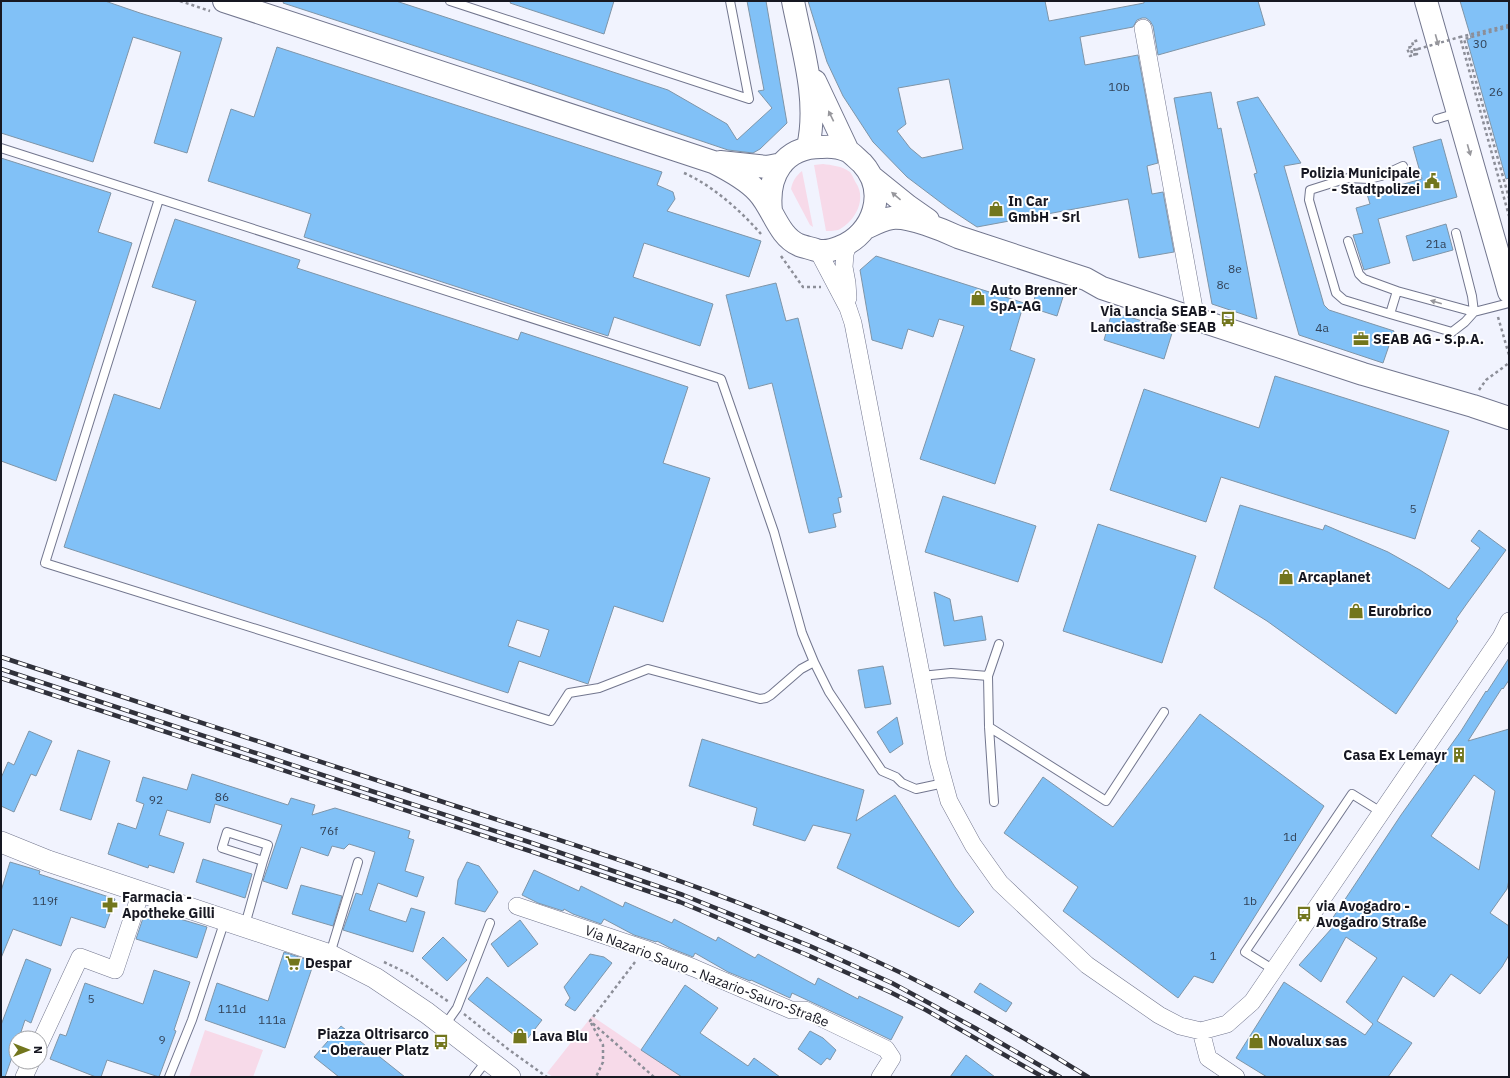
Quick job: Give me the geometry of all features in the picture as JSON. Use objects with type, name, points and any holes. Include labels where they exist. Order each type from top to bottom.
[{"type":"main road","points":[[793,1],[807,64],[813,116],[812,130],[808,147]]},
{"type":"main road","points":[[1426,1],[1509,292]]},
{"type":"main road","points":[[220,7],[713,162],[767,167],[782,164]]},
{"type":"main road","points":[[807,64],[848,151]]},
{"type":"main road","points":[[772,211],[770,198],[772,184],[782,164],[789,157],[808,147],[835,146],[854,155],[872,177],[938,228]]},
{"type":"main road","points":[[713,162],[747,182],[759,193],[772,211],[784,233],[797,244],[818,250],[834,249],[848,244],[857,238],[866,228],[875,207],[875,189],[872,177]]},
{"type":"main road","points":[[866,228],[877,222],[893,217],[938,228],[958,237],[1086,279],[1102,288],[1377,379],[1506,414]]},
{"type":"street","points":[[1143,28],[1196,319]]},
{"type":"street","points":[[848,244],[845,254],[844,267],[847,283],[848,308]]},
{"type":"street","points":[[818,250],[837,285],[853,322],[938,761],[949,801],[973,845],[1000,883],[1087,965],[1159,1015],[1180,1026],[1200,1031],[1227,1024],[1252,1002],[1507,629]]},
{"type":"street","points":[[1,842],[48,861],[330,955],[375,978],[445,1026],[510,1077]]},
{"type":"street","points":[[46,1030],[80,957],[115,970],[141,892]]},
{"type":"street","name":"Via Nazario Sauro - Nazario-Sauro-Straße","points":[[517,906],[645,949],[694,968],[791,1010],[805,1010],[886,1049],[892,1058],[880,1077]]},
{"type":"street","points":[[1200,1031],[1208,1058],[1236,1077]]},
{"type":"lane","points":[[450,1],[749,99],[730,1]]},
{"type":"lane","points":[[1436,119],[1458,112]]},
{"type":"lane","points":[[1,148],[721,379],[774,532],[802,633],[829,692],[882,771],[896,777],[902,783],[916,789],[944,783]]},
{"type":"lane","points":[[1403,166],[1369,179],[1348,178],[1310,190],[1309,200],[1336,294],[1344,300],[1452,332],[1465,322],[1474,312],[1472,296],[1456,233]]},
{"type":"lane","points":[[159,199],[45,563],[550,721],[570,693],[598,688],[648,669],[760,698],[766,698],[801,669],[814,662]]},
{"type":"lane","points":[[1348,241],[1359,274],[1364,279],[1474,312],[1509,303]]},
{"type":"lane","points":[[1390,314],[1397,290]]},
{"type":"lane","points":[[994,802],[989,727],[988,676],[999,644]]},
{"type":"lane","points":[[921,676],[951,673],[988,676]]},
{"type":"lane","points":[[989,727],[1106,800],[1164,712]]},
{"type":"lane","points":[[1274,970],[1245,952],[1352,794],[1382,812]]},
{"type":"lane","points":[[245,926],[264,861],[268,845],[227,832],[222,848],[264,861]]},
{"type":"lane","points":[[330,955],[358,862]]},
{"type":"lane","points":[[169,1077],[192,1020],[225,920]]},
{"type":"lane","points":[[445,1026],[457,1008],[490,923]]},
{"type":"lane","points":[[474,1077],[487,1059]]},
{"type":"path","points":[[180,1],[220,7]]},
{"type":"path","points":[[1419,40],[1412,42],[1416,54],[1412,54],[1411,47],[1408,48],[1410,56],[1417,54],[1416,50],[1418,49],[1460,37],[1509,26]]},
{"type":"path","points":[[1460,37],[1464,39],[1509,26]]},
{"type":"path","points":[[1460,37],[1509,216]]},
{"type":"path","points":[[1464,39],[1509,198]]},
{"type":"path","points":[[680,171],[697,179],[729,203],[750,221],[765,238]]},
{"type":"path","points":[[780,255],[803,287],[837,285]]},
{"type":"path","points":[[1505,341],[1509,339]]},
{"type":"path","points":[[590,1020],[645,949]]},
{"type":"path","points":[[590,1020],[602,1045],[603,1062],[596,1077]]},
{"type":"path","points":[[590,1020],[654,1077]]},
{"type":"shaded area","points":[[823,164],[840,167],[850,172],[859,189],[860,203],[858,210],[850,222],[838,230],[833,231],[826,231],[814,165]]},
{"type":"shaded area","points":[[802,171],[813,227],[810,225],[791,189],[795,178]]},
{"type":"shaded area","points":[[592,1016],[682,1077],[553,1077],[547,1073]]},
{"type":"shaded area","points":[[205,1030],[263,1050],[253,1077],[189,1077]]},
{"type":"building","points":[[1,1],[105,1],[222,38],[187,153],[154,143],[181,52],[133,37],[93,162],[1,133]]},
{"type":"building","points":[[284,1],[396,1],[668,90],[727,124],[737,140],[772,108],[758,91],[764,90],[747,1],[766,1],[787,123],[760,149],[753,153],[728,150],[283,3]]},
{"type":"building","points":[[511,1],[614,1],[604,34],[510,3]]},
{"type":"building","points":[[808,1],[1045,1],[1049,21],[1144,3],[1144,1],[1258,1],[1265,25],[1158,55],[1153,26],[1146,18],[1137,20],[1133,27],[1080,37],[1085,65],[1138,55],[1158,163],[1147,166],[1152,194],[1163,192],[1174,252],[1139,258],[1128,199],[977,227],[948,208],[907,177],[873,142],[843,96],[827,62]],"holes":[[[949,79],[963,149],[922,158],[910,148],[897,131],[906,124],[898,88]]]},
{"type":"building","points":[[1460,1],[1509,1],[1509,178],[1506,179],[1467,40],[1471,38]]},
{"type":"building","points":[[277,47],[662,172],[657,185],[673,192],[675,199],[667,211],[761,241],[749,277],[644,243],[633,277],[713,304],[700,346],[614,317],[608,336],[304,237],[311,214],[208,181],[231,109],[254,117]]},
{"type":"building","points":[[1211,92],[1218,129],[1221,128],[1257,319],[1212,304],[1174,98]]},
{"type":"building","points":[[1258,97],[1301,163],[1284,166],[1324,305],[1329,310],[1394,331],[1383,363],[1299,335],[1254,174],[1257,173],[1237,102]]},
{"type":"building","points":[[1441,139],[1457,197],[1378,219],[1390,263],[1364,270],[1353,235],[1363,233],[1356,208],[1370,204],[1367,194],[1422,179],[1413,147]]},
{"type":"building","points":[[1,158],[111,193],[98,232],[132,243],[56,481],[1,461]]},
{"type":"building","points":[[175,219],[300,260],[297,268],[518,340],[521,332],[688,387],[663,463],[710,478],[663,622],[614,606],[588,684],[519,661],[508,693],[64,547],[114,394],[160,409],[196,301],[152,287]],"holes":[[[517,620],[549,630],[540,657],[508,646]]]},
{"type":"building","points":[[1446,224],[1453,250],[1413,261],[1406,236]]},
{"type":"building","points":[[876,256],[1024,303],[1010,350],[1035,359],[995,484],[920,459],[964,326],[939,319],[933,337],[908,329],[902,349],[872,340],[860,270]]},
{"type":"building","points":[[776,283],[786,321],[798,318],[842,497],[838,498],[841,512],[833,514],[836,527],[809,533],[772,383],[749,389],[726,295]]},
{"type":"building","points":[[1037,289],[1063,297],[1057,316],[1032,308]]},
{"type":"building","points":[[1112,312],[1173,330],[1164,359],[1104,340]]},
{"type":"building","points":[[1275,376],[1449,431],[1415,539],[1221,477],[1206,522],[1110,490],[1144,389],[1259,428]]},
{"type":"building","points":[[943,496],[1036,526],[1018,582],[925,552]]},
{"type":"building","name":"Eurobrico","points":[[1240,505],[1323,530],[1325,525],[1388,552],[1420,570],[1449,589],[1480,548],[1471,541],[1479,530],[1506,550],[1456,619],[1458,621],[1396,714],[1267,621],[1214,588]]},
{"type":"building","points":[[1098,524],[1196,556],[1162,663],[1063,631]]},
{"type":"building","points":[[934,592],[950,599],[954,621],[982,616],[986,640],[944,646]]},
{"type":"building","points":[[1509,658],[1509,680],[1503,689],[1502,688],[1468,741],[1509,729],[1509,880],[1507,889],[1490,913],[1509,926],[1509,955],[1502,967],[1480,994],[1451,974],[1434,997],[1403,976],[1377,1021],[1412,1043],[1388,1077],[1267,1077],[1236,1058],[1284,982],[1365,1035],[1373,1024],[1346,1002],[1377,958],[1346,937],[1321,982],[1299,965],[1332,928],[1328,925],[1401,815],[1461,731],[1486,691],[1487,692]],"holes":[[[1474,775],[1495,791],[1479,870],[1431,836]]]},
{"type":"building","points":[[883,666],[891,704],[865,708],[858,670]]},
{"type":"building","points":[[1200,714],[1324,806],[1213,983],[1194,976],[1178,998],[1063,911],[1078,887],[1004,833],[1043,777],[1113,827]]},
{"type":"building","points":[[897,717],[903,744],[890,753],[877,732]]},
{"type":"building","points":[[29,731],[52,741],[36,776],[31,774],[14,812],[1,806],[1,778],[8,762],[14,765]]},
{"type":"building","points":[[702,739],[864,790],[856,821],[895,795],[955,887],[974,912],[959,927],[837,868],[851,834],[813,825],[805,841],[753,825],[757,808],[689,786]]},
{"type":"building","points":[[78,750],[110,761],[91,820],[60,810]]},
{"type":"building","points":[[192,774],[288,805],[291,798],[315,805],[312,815],[335,808],[410,831],[408,838],[414,840],[405,871],[424,877],[417,897],[378,883],[369,910],[406,922],[411,908],[425,912],[413,952],[343,930],[356,893],[362,895],[375,852],[349,844],[344,849],[332,846],[328,856],[301,847],[287,889],[263,881],[282,825],[215,804],[210,823],[167,810],[159,835],[184,843],[174,873],[149,865],[148,868],[108,854],[118,823],[136,829],[144,804],[136,801],[143,777],[187,790]]},
{"type":"building","points":[[203,859],[252,874],[245,898],[196,882]]},
{"type":"building","points":[[10,862],[40,871],[39,874],[115,899],[105,928],[71,917],[61,946],[13,929],[1,958],[1,891]]},
{"type":"building","points":[[467,862],[479,866],[498,892],[485,912],[455,904],[458,880]]},
{"type":"building","points":[[534,870],[579,891],[581,886],[623,907],[625,902],[672,923],[674,919],[716,941],[718,937],[755,958],[758,954],[815,985],[818,978],[858,999],[859,996],[903,1017],[891,1040],[792,993],[790,998],[751,980],[750,981],[728,972],[695,953],[693,957],[657,941],[656,942],[634,935],[604,919],[601,924],[573,914],[564,909],[563,911],[538,903],[522,895]]},
{"type":"building","points":[[301,885],[342,896],[333,926],[292,914]]},
{"type":"building","points":[[146,909],[207,927],[197,958],[136,939]]},
{"type":"building","points":[[520,920],[538,944],[508,967],[491,944]]},
{"type":"building","points":[[443,937],[467,960],[447,981],[422,958]]},
{"type":"building","points":[[284,952],[314,962],[285,1048],[205,1020],[217,983],[268,1001]]},
{"type":"building","points":[[590,954],[604,957],[612,963],[575,1011],[565,1005],[570,998],[564,987]]},
{"type":"building","points":[[26,959],[51,969],[31,1023],[25,1020],[22,1030],[8,1030],[8,1069],[5,1077],[1,1077],[1,1025]]},
{"type":"building","points":[[154,970],[190,982],[174,1030],[176,1031],[159,1077],[107,1060],[101,1077],[96,1077],[50,1059],[60,1034],[66,1036],[85,983],[143,1004]]},
{"type":"building","points":[[487,977],[542,1020],[524,1043],[468,999]]},
{"type":"building","points":[[980,983],[1012,1003],[1006,1012],[974,992]]},
{"type":"building","points":[[685,985],[718,1008],[700,1033],[748,1066],[754,1058],[780,1077],[682,1077],[641,1050]]},
{"type":"building","points":[[341,1026],[405,1077],[339,1077],[314,1057]]},
{"type":"building","points":[[810,1031],[823,1038],[836,1050],[830,1060],[827,1058],[821,1065],[798,1049]]},
{"type":"building","points":[[966,1055],[995,1077],[950,1077]]},
{"type":"railway","points":[[1,657],[620,860],[765,913],[849,948],[954,999],[1022,1037],[1088,1077]]},
{"type":"railway","points":[[1,669],[532,843],[683,895],[810,946],[892,983],[975,1028],[1060,1077]]},
{"type":"railway","points":[[1,678],[530,851],[680,902],[805,954],[890,992],[926,1010],[1043,1077]]},
{"type":"place","name":"Polizia Municipale - Stadtpolizei","points":[[1432,181]]},
{"type":"place","name":"In Car GmbH - Srl","points":[[996,209]]},
{"type":"place","name":"Auto Brenner SpA-AG","points":[[978,298]]},
{"type":"place","name":"Via Lancia SEAB - Lanciastraße SEAB","points":[[1228,319]]},
{"type":"place","name":"SEAB AG - S.p.A.","points":[[1361,339]]},
{"type":"place","name":"Arcaplanet","points":[[1286,577]]},
{"type":"place","name":"Eurobrico","points":[[1356,611]]},
{"type":"place","name":"Casa Ex Lemayr","points":[[1459,755]]},
{"type":"place","name":"Farmacia - Apotheke Gilli","points":[[110,905]]},
{"type":"place","name":"via Avogadro - Avogadro Straße","points":[[1304,914]]},
{"type":"place","name":"Despar","points":[[293,963]]},
{"type":"place","name":"Lava Blu","points":[[520,1036]]},
{"type":"place","name":"Novalux sas","points":[[1256,1041]]},
{"type":"place","name":"Piazza Oltrisarco - Oberauer Platz","points":[[441,1042]]}]
